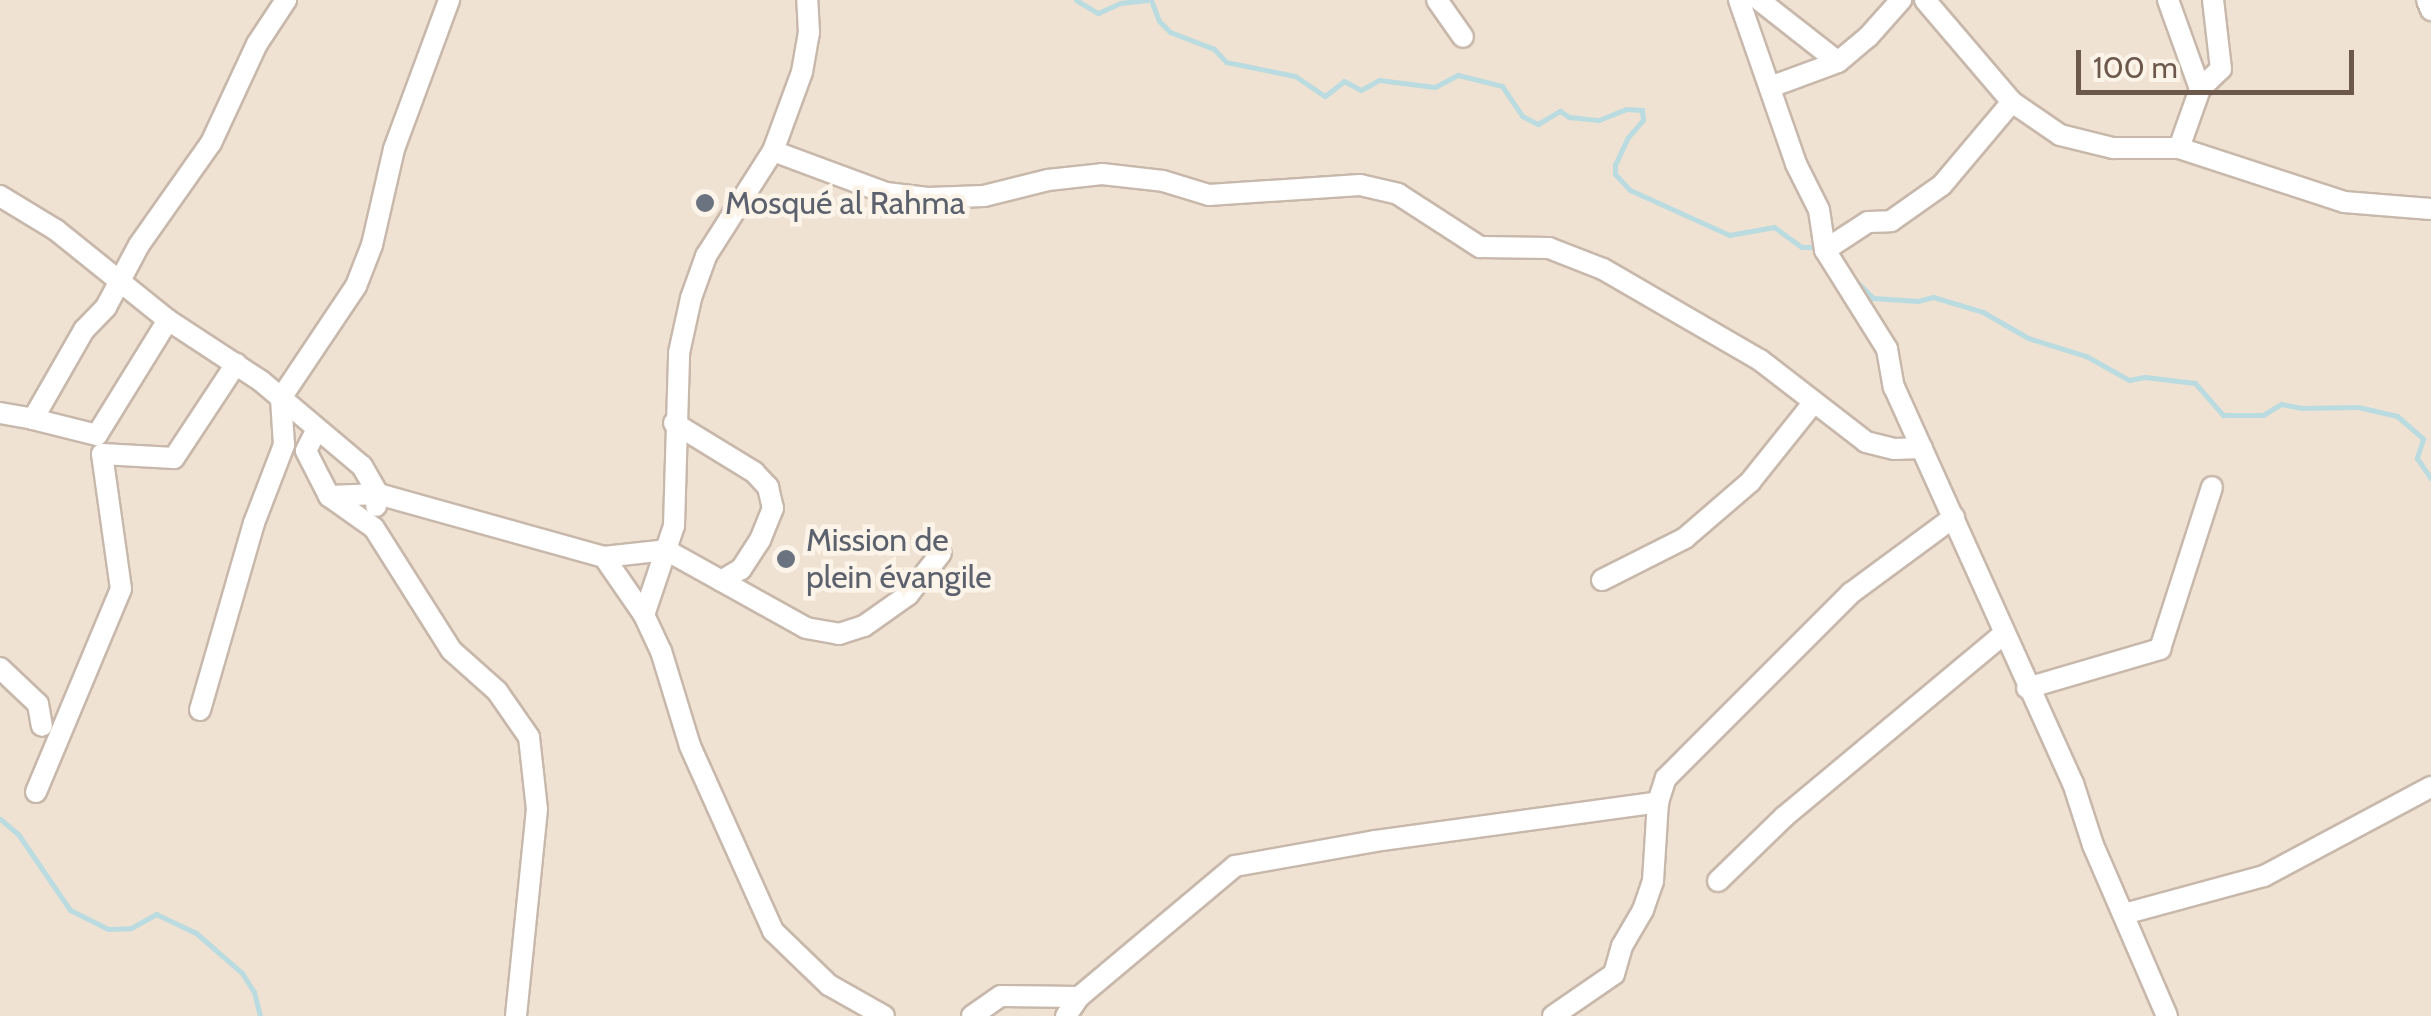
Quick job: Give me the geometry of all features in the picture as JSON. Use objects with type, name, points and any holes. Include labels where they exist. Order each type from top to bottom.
[{"type":"street","points":[[34,419],[84,330],[211,143],[256,44],[286,0]]},
{"type":"street","points":[[200,710],[254,523],[284,445],[282,398],[356,286],[372,244],[394,149],[449,0]]},
{"type":"street","points":[[644,615],[674,526],[679,353],[696,284],[724,224],[773,151],[802,72],[809,32],[807,0]]},
{"type":"street","points":[[1437,0],[1463,37]]},
{"type":"street","points":[[1740,0],[1773,86],[1796,164],[1819,210],[1826,250],[1886,349],[1894,388],[1954,516],[2026,688],[2073,783],[2167,1016]]},
{"type":"street","points":[[1759,0],[1838,62]]},
{"type":"street","points":[[1773,86],[1838,62],[1868,38],[1901,0]]},
{"type":"street","points":[[1925,0],[2012,102],[2060,135],[2087,144],[2179,148],[2344,202],[2401,203],[2431,209]]},
{"type":"street","points":[[2168,0],[2200,90]]},
{"type":"street","points":[[2179,148],[2200,90],[2221,69],[2213,0]]},
{"type":"street","points":[[2427,0],[2431,10]]},
{"type":"street","points":[[1826,250],[1868,222],[1891,222],[1942,185],[2012,102]]},
{"type":"street","points":[[773,151],[886,193],[928,198],[984,196],[1048,180],[1102,174],[1164,181],[1210,195],[1360,185],[1398,194],[1480,247],[1549,248],[1603,269],[1760,360],[1866,442],[1894,449],[1922,448]]},
{"type":"street","points":[[0,196],[56,230],[168,320],[282,398],[316,431],[362,466],[378,494],[374,528]]},
{"type":"street","points":[[0,413],[97,434],[168,320]]},
{"type":"street","points":[[36,792],[122,589],[102,454],[174,458],[236,364]]},
{"type":"street","points":[[1602,580],[1685,538],[1750,482],[1814,402]]},
{"type":"street","points":[[674,423],[754,472],[768,486],[772,508],[760,540],[741,570],[721,581]]},
{"type":"street","points":[[316,431],[306,451],[329,496],[374,528],[451,650],[497,691],[529,737],[537,809],[516,1016]]},
{"type":"street","points":[[2026,688],[2160,649],[2212,486]]},
{"type":"street","points":[[329,496],[378,494],[604,557],[666,550],[806,628],[839,634],[864,626],[908,595],[941,553]]},
{"type":"street","points":[[1554,1016],[1614,974],[1622,946],[1643,910],[1653,881],[1658,802],[1666,778],[1851,593],[1954,516]]},
{"type":"street","points":[[604,557],[644,615],[661,651],[708,792],[742,854],[773,931],[829,985],[884,1016]]},
{"type":"street","points":[[1718,882],[1784,817],[2004,634]]},
{"type":"street","points":[[0,668],[38,704],[42,726]]},
{"type":"street","points":[[2124,914],[2264,876],[2431,787]]},
{"type":"street","points":[[1066,1016],[1079,997],[1235,866],[1375,840],[1658,802]]},
{"type":"street","points":[[972,1016],[1001,996],[1079,997]]},
{"type":"shaded area","points":[[0,0],[2431,0],[2431,1016],[0,1016]]},
{"type":"waterway","points":[[1076,0],[1098,13],[1120,3],[1148,0]]},
{"type":"waterway","points":[[1151,0],[1159,21],[1170,32],[1214,49],[1226,62],[1295,76],[1325,96],[1344,81],[1361,90],[1379,80],[1435,87],[1458,75],[1502,86],[1522,116],[1538,124],[1560,111],[1569,117],[1599,120],[1626,109],[1642,110],[1643,120],[1628,137],[1615,165],[1615,174],[1630,190],[1729,235],[1774,227],[1802,247],[1820,247]]},
{"type":"waterway","points":[[1849,274],[1873,298],[1918,301],[1933,297],[1983,312],[2028,338],[2086,356],[2129,380],[2145,377],[2195,383],[2223,415],[2263,415],[2281,404],[2301,408],[2358,407],[2397,416],[2423,439],[2417,458],[2431,479]]},
{"type":"waterway","points":[[0,819],[18,834],[70,910],[108,929],[131,928],[156,914],[196,933],[242,973],[254,992],[260,1016]]},
{"type":"place","name":"Mosqué al Rahma","points":[[705,203]]},
{"type":"place","name":"Mission de plein évangile","points":[[786,559]]}]
